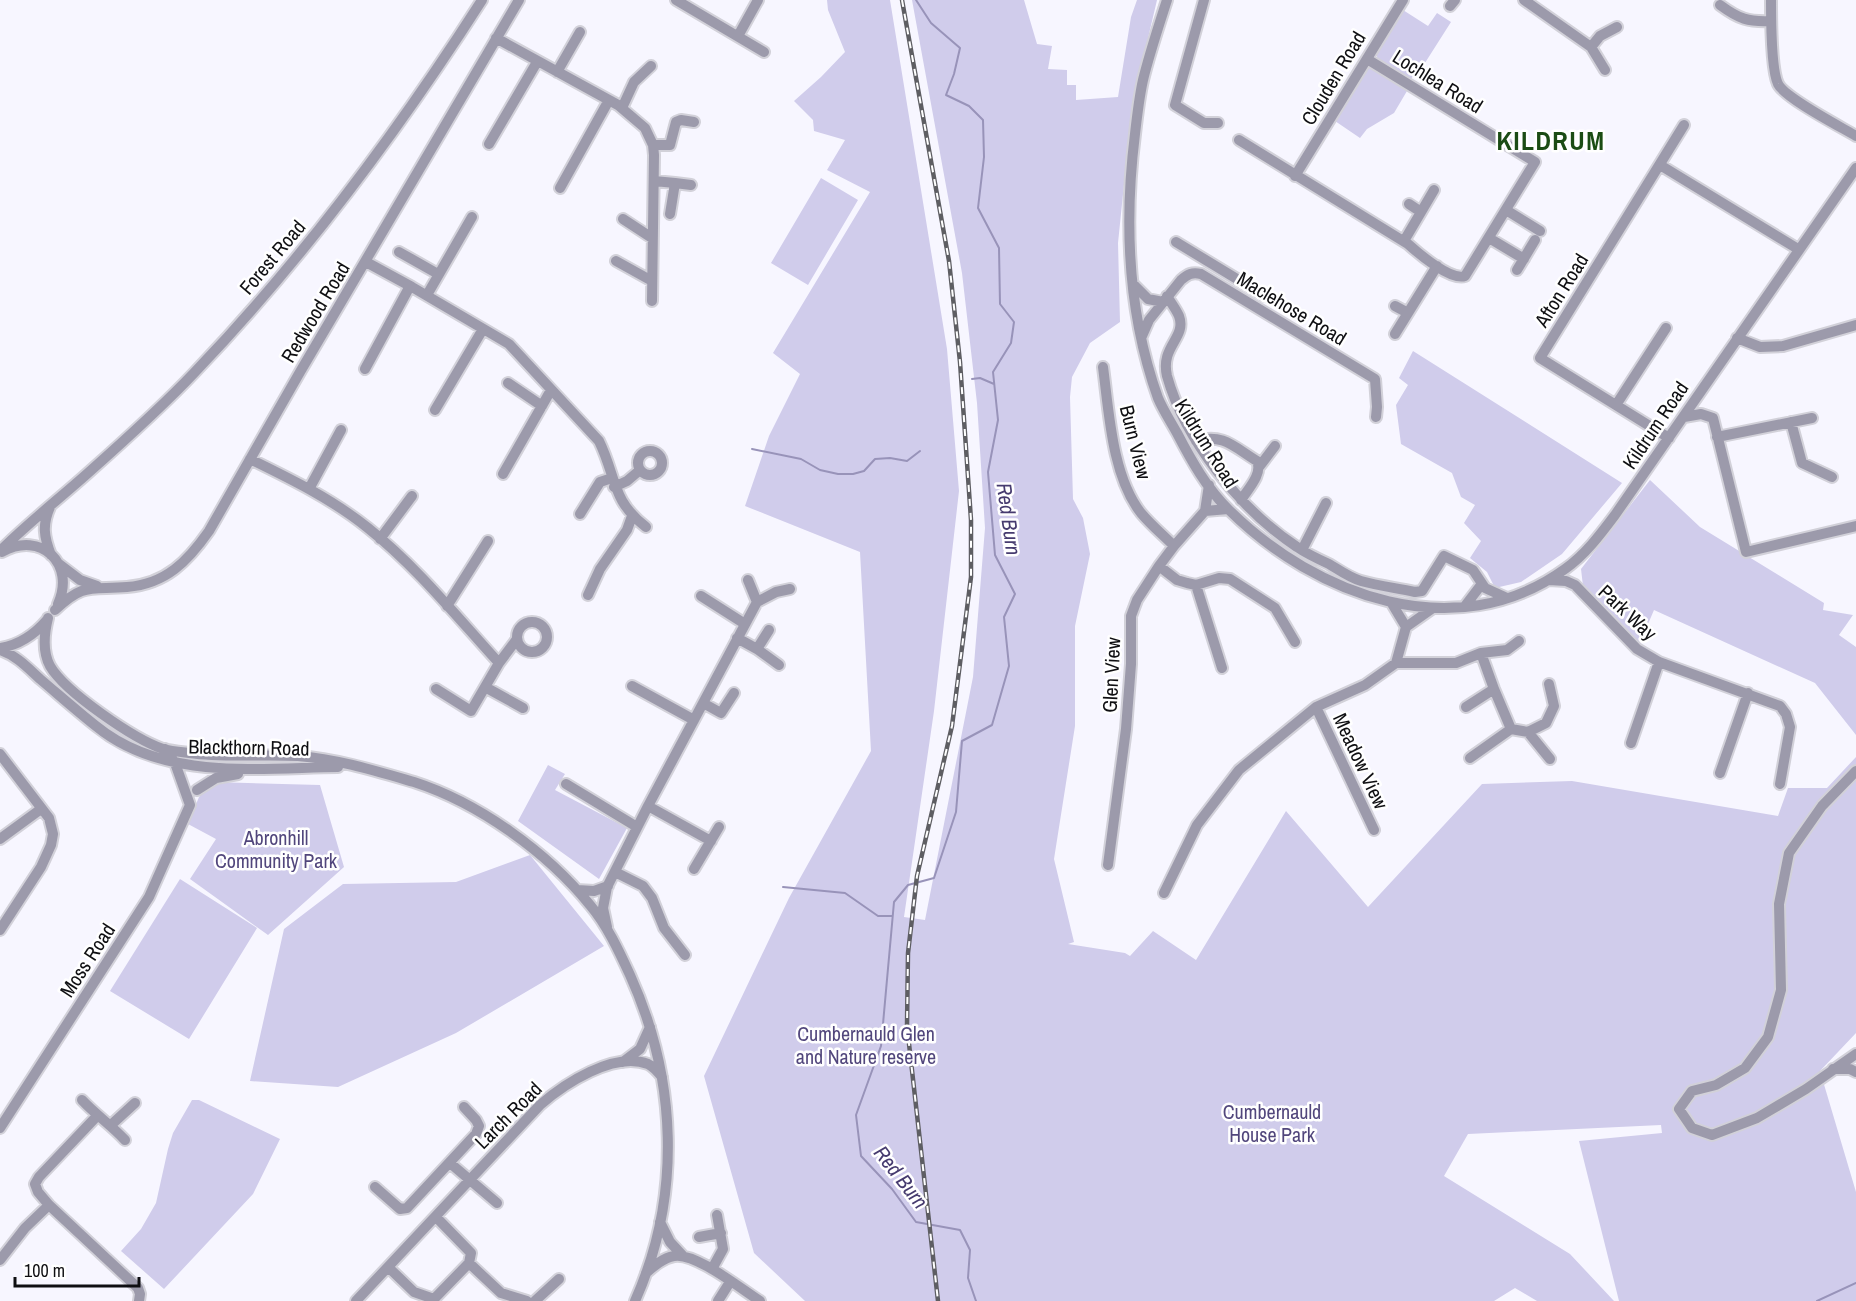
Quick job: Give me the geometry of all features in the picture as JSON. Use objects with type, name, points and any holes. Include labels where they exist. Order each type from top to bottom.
[{"type":"street","name":"Forest Road","points":[[0,552],[33,518],[90,471],[193,374],[293,262],[372,162],[482,0]]},
{"type":"street","name":"Redwood Road","points":[[0,649],[25,640],[38,630],[72,594],[100,588],[143,585],[182,565],[195,551],[519,0]]},
{"type":"street","points":[[676,0],[691,4],[764,52]]},
{"type":"street","points":[[738,36],[758,0]]},
{"type":"street","name":"Kildrum Road","points":[[1167,0],[1143,80],[1129,210],[1132,284],[1141,339],[1159,400],[1191,459],[1209,485],[1228,509],[1263,541],[1306,570],[1362,595],[1391,603],[1433,608],[1465,606],[1508,598],[1549,580],[1579,559],[1615,515],[1856,168]]},
{"type":"street","points":[[1204,0],[1175,105],[1204,123],[1218,123]]},
{"type":"street","points":[[1524,0],[1591,47],[1605,70]]},
{"type":"street","points":[[1771,0],[1778,84],[1787,94],[1856,136]]},
{"type":"street","name":"Clouden Road","points":[[1295,176],[1398,2]]},
{"type":"street","points":[[1720,5],[1732,14],[1750,22],[1771,21]]},
{"type":"street","points":[[1591,47],[1600,36],[1617,27]]},
{"type":"street","points":[[557,72],[580,32]]},
{"type":"street","points":[[496,38],[609,100],[645,128],[653,145],[652,301]]},
{"type":"street","name":"Lochlea Road","points":[[1366,59],[1535,162],[1466,276],[1456,277],[1406,243]]},
{"type":"street","points":[[489,144],[537,62]]},
{"type":"street","points":[[622,108],[634,82],[651,66]]},
{"type":"street","points":[[560,188],[609,100]]},
{"type":"street","points":[[653,145],[670,146],[676,122],[681,120],[694,122]]},
{"type":"street","name":"Afton Road","points":[[1669,438],[1540,358],[1684,125]]},
{"type":"street","points":[[1239,141],[1406,243],[1434,190]]},
{"type":"street","points":[[1660,165],[1798,249]]},
{"type":"street","points":[[654,181],[691,185]]},
{"type":"street","points":[[670,214],[675,183]]},
{"type":"street","points":[[1409,204],[1421,212]]},
{"type":"street","points":[[1506,210],[1538,236],[1517,270]]},
{"type":"street","points":[[427,295],[472,217]]},
{"type":"street","points":[[623,219],[652,238]]},
{"type":"street","points":[[1489,238],[1524,259]]},
{"type":"street","points":[[1176,242],[1265,296]]},
{"type":"street","points":[[399,252],[438,274]]},
{"type":"street","points":[[616,261],[652,281]]},
{"type":"street","points":[[366,262],[509,344],[600,441],[608,460],[613,482],[632,516],[646,527]]},
{"type":"street","points":[[1395,334],[1437,266]]},
{"type":"street","name":"Maclehose Road","points":[[1141,339],[1149,320],[1165,299],[1187,274],[1195,272],[1375,379],[1376,417]]},
{"type":"street","points":[[1223,287],[1230,274]]},
{"type":"street","points":[[1132,284],[1148,299],[1165,299],[1179,316],[1178,334],[1167,354],[1165,364],[1170,386],[1196,441],[1217,471],[1241,500],[1278,533],[1302,550],[1360,581],[1415,592],[1422,591],[1444,556],[1473,570],[1481,585],[1508,598]]},
{"type":"street","points":[[365,369],[410,286]]},
{"type":"street","points":[[1395,306],[1408,313]]},
{"type":"street","points":[[1737,338],[1760,347],[1783,346],[1856,325]]},
{"type":"street","points":[[1617,405],[1666,328]]},
{"type":"street","points":[[435,410],[483,329]]},
{"type":"street","name":"Burn View","points":[[1103,367],[1109,418],[1122,478],[1140,512],[1174,546]]},
{"type":"street","points":[[508,383],[542,406]]},
{"type":"street","points":[[502,474],[551,390]]},
{"type":"street","points":[[1684,417],[1707,414],[1713,418],[1746,552],[1856,525]]},
{"type":"street","points":[[1717,437],[1812,418]]},
{"type":"street","points":[[1791,422],[1802,463],[1832,477]]},
{"type":"street","points":[[309,489],[341,430]]},
{"type":"street","points":[[1196,441],[1218,437],[1257,461],[1258,474],[1241,500]]},
{"type":"street","points":[[1259,467],[1275,446]]},
{"type":"street","points":[[250,459],[309,489],[367,527],[447,606],[499,663]]},
{"type":"street","points":[[580,514],[600,482],[627,481],[640,470]]},
{"type":"street","points":[[1209,485],[1205,511],[1228,509]]},
{"type":"street","points":[[380,538],[412,496]]},
{"type":"street","points":[[1302,550],[1326,503]]},
{"type":"street","points":[[52,504],[44,522],[44,528],[46,541],[55,559]]},
{"type":"street","name":"Glen View","points":[[1108,865],[1126,729],[1131,664],[1131,616],[1137,600],[1159,566],[1205,511]]},
{"type":"street","points":[[588,595],[600,569],[627,530],[632,516]]},
{"type":"street","points":[[447,606],[488,541]]},
{"type":"street","name":"Redwood Road","points":[[0,552],[11,547],[25,545],[40,548],[80,580],[100,588]]},
{"type":"street","name":"Blackthorn Road","points":[[55,559],[63,574],[63,587],[45,630],[45,650],[49,665],[59,677],[110,720],[139,738],[165,749],[236,756],[298,756],[332,760],[417,783],[470,807],[508,829],[553,866],[592,907],[619,951],[640,997],[650,1027],[666,1101],[669,1155],[660,1221],[646,1273],[635,1301]]},
{"type":"street","name":"Park Way","points":[[1575,585],[1574,574],[1579,559]]},
{"type":"street","points":[[1159,566],[1177,580],[1196,585],[1219,578],[1230,579],[1275,608],[1295,642]]},
{"type":"street","points":[[748,580],[757,602]]},
{"type":"street","name":"Park Way","points":[[1549,580],[1566,581],[1575,585],[1630,644],[1659,662],[1780,706],[1786,714],[1790,727],[1780,784]]},
{"type":"street","points":[[1196,585],[1222,668]]},
{"type":"street","points":[[1465,606],[1481,585]]},
{"type":"street","points":[[609,934],[603,908],[608,886],[648,806],[757,602],[776,592],[790,589]]},
{"type":"street","points":[[701,596],[745,624]]},
{"type":"street","points":[[1391,603],[1406,627]]},
{"type":"street","points":[[1433,608],[1406,627],[1396,663],[1456,663],[1481,653],[1507,650],[1520,641]]},
{"type":"street","points":[[757,649],[770,630]]},
{"type":"street","points":[[436,689],[471,711],[499,663],[517,639]]},
{"type":"street","points":[[737,639],[757,649],[779,665]]},
{"type":"street","name":"Blackthorn Road","points":[[0,649],[17,658],[98,728],[144,755],[175,763],[218,768],[353,766]]},
{"type":"street","points":[[1481,653],[1511,729]]},
{"type":"street","name":"Park Way","points":[[1631,743],[1659,662]]},
{"type":"street","name":"Meadow View","points":[[1164,893],[1197,825],[1239,770],[1316,707],[1365,685],[1396,663]]},
{"type":"street","points":[[1470,758],[1511,729],[1528,732],[1546,723],[1554,706],[1549,684]]},
{"type":"street","points":[[632,686],[694,720]]},
{"type":"street","points":[[485,687],[523,708]]},
{"type":"street","points":[[1466,707],[1494,689]]},
{"type":"street","points":[[703,703],[721,713],[734,693]]},
{"type":"street","points":[[1720,773],[1748,693]]},
{"type":"street","name":"Meadow View","points":[[1316,707],[1374,830]]},
{"type":"street","points":[[1528,732],[1550,759]]},
{"type":"street","points":[[165,749],[175,763],[190,805]]},
{"type":"street","points":[[0,754],[49,818],[53,834],[51,845],[41,867],[0,930]]},
{"type":"street","points":[[144,755],[180,781]]},
{"type":"street","name":"Moss Road","points":[[0,1128],[149,897],[197,790],[204,779],[236,756]]},
{"type":"street","points":[[197,790],[216,778],[271,769]]},
{"type":"street","points":[[1856,771],[1822,806],[1789,853],[1779,904],[1781,990],[1768,1037],[1745,1068],[1716,1084],[1692,1090],[1679,1109],[1692,1128],[1712,1135],[1757,1118],[1806,1089],[1856,1054]]},
{"type":"street","points":[[566,784],[638,826]]},
{"type":"street","points":[[648,806],[711,841]]},
{"type":"street","points":[[0,839],[41,809]]},
{"type":"street","points":[[694,869],[719,827]]},
{"type":"street","points":[[615,872],[643,886],[652,898],[664,928],[685,955]]},
{"type":"street","points":[[577,890],[594,891],[608,886]]},
{"type":"street","name":"Larch Road","points":[[356,1301],[540,1105],[556,1092],[589,1072],[622,1062],[640,1049],[650,1027]]},
{"type":"street","name":"Larch Road","points":[[622,1062],[646,1064],[655,1068],[662,1077]]},
{"type":"street","points":[[1833,1069],[1850,1069],[1856,1072]]},
{"type":"street","points":[[82,1100],[125,1140]]},
{"type":"street","points":[[111,1125],[135,1102]]},
{"type":"street","points":[[375,1187],[400,1209],[407,1208],[476,1134],[478,1126],[476,1120],[464,1107]]},
{"type":"street","points":[[97,1116],[35,1184],[49,1206],[138,1288],[140,1301]]},
{"type":"street","points":[[450,1163],[497,1203]]},
{"type":"street","points":[[0,1260],[26,1228],[49,1206]]},
{"type":"street","points":[[712,1269],[723,1249],[717,1215]]},
{"type":"street","points":[[388,1267],[414,1292],[434,1299],[469,1263],[471,1253],[436,1217]]},
{"type":"street","points":[[660,1221],[670,1242],[683,1256],[712,1269],[760,1301]]},
{"type":"street","points":[[699,1237],[721,1233]]},
{"type":"street","points":[[646,1273],[667,1258],[683,1256]]},
{"type":"street","points":[[469,1263],[501,1293],[527,1301]]},
{"type":"street","points":[[535,1301],[559,1279]]},
{"type":"street","points":[[718,1301],[730,1282]]},
{"type":"green space","points":[[827,0],[890,0],[947,349],[959,491],[934,711],[904,917],[925,920],[973,677],[985,528],[977,403],[962,273],[912,0],[1024,0],[1037,44],[1052,46],[1048,69],[1067,70],[1067,85],[1076,85],[1076,100],[1118,97],[1131,17],[1137,0],[1157,0],[1132,106],[1118,243],[1120,322],[1090,343],[1072,377],[1070,397],[1073,499],[1083,518],[1090,554],[1075,626],[1075,726],[1054,859],[1074,942],[1068,944],[1125,953],[1130,956],[1153,931],[1196,960],[1286,811],[1368,907],[1482,784],[1572,781],[1778,816],[1788,788],[1827,788],[1856,757],[1856,1033],[1820,1071],[1856,1192],[1856,1301],[1619,1301],[1579,1141],[1662,1133],[1661,1125],[1468,1134],[1444,1176],[1570,1254],[1614,1301],[1537,1301],[1515,1288],[1494,1301],[805,1301],[754,1253],[704,1076],[789,898],[871,751],[860,552],[745,506],[769,436],[800,374],[773,353],[870,192],[827,170],[845,140],[814,131],[813,120],[794,101],[845,52],[828,10]]},
{"type":"green space","points":[[1403,10],[1428,26],[1437,13],[1451,22],[1416,77],[1414,75],[1410,80],[1381,62],[1377,57],[1377,49]]},
{"type":"green space","points":[[1372,68],[1407,91],[1394,113],[1367,129],[1360,138],[1335,121],[1364,70]]},
{"type":"green space","points":[[821,178],[858,200],[808,285],[771,263]]},
{"type":"green space","points":[[1413,351],[1622,483],[1562,554],[1521,582],[1495,588],[1487,572],[1470,558],[1481,541],[1464,523],[1475,505],[1461,497],[1452,473],[1401,444],[1396,405],[1408,385],[1399,378]]},
{"type":"green space","points":[[1650,480],[1700,527],[1824,603],[1823,610],[1853,615],[1839,635],[1856,647],[1856,735],[1815,683],[1654,610],[1639,645],[1583,586],[1581,569]]},
{"type":"green space","points":[[548,765],[565,774],[555,790],[627,828],[599,879],[518,821]]},
{"type":"green space","name":"Abronhill Community Park","points":[[214,782],[320,785],[344,867],[268,935],[190,879],[216,839],[188,824],[199,797]]},
{"type":"green space","points":[[530,855],[604,946],[456,1033],[338,1087],[250,1081],[284,929],[343,884],[456,882]]},
{"type":"green space","points":[[180,879],[257,928],[189,1039],[110,991]]},
{"type":"green space","points":[[192,1100],[199,1100],[280,1139],[253,1194],[164,1289],[121,1251],[141,1229],[156,1203],[173,1133]]},
{"type":"waterway","name":"Red Burn","points":[[916,0],[931,23],[960,48],[946,95],[969,106],[983,120],[984,157],[978,208],[999,248],[1000,304],[1014,322],[1011,343],[993,372],[998,420],[988,472],[995,555],[1015,594],[1004,617],[1009,666],[992,725],[962,741],[956,812],[934,878],[908,885],[894,902],[881,1046],[856,1115],[861,1156],[892,1189],[916,1222],[960,1230],[970,1250],[968,1278],[976,1301]]},
{"type":"waterway","points":[[972,379],[980,378],[994,384]]},
{"type":"waterway","points":[[752,449],[801,459],[820,470],[838,474],[864,471],[875,459],[890,458],[907,461],[920,451]]},
{"type":"waterway","points":[[783,887],[845,893],[878,916],[892,916]]},
{"type":"waterway","points":[[1817,1301],[1856,1283]]},
{"type":"railway","points":[[902,0],[949,261],[960,362],[971,520],[971,577],[952,726],[917,876],[908,953],[907,1026],[938,1301]]},
{"type":"district","name":"KILDRUM","points":[[1551,140]]},
{"type":"park label","name":"Cumbernauld Glen and Nature reserve","points":[[866,1044]]},
{"type":"park label","name":"Cumbernauld House Park","points":[[1272,1122]]}]
